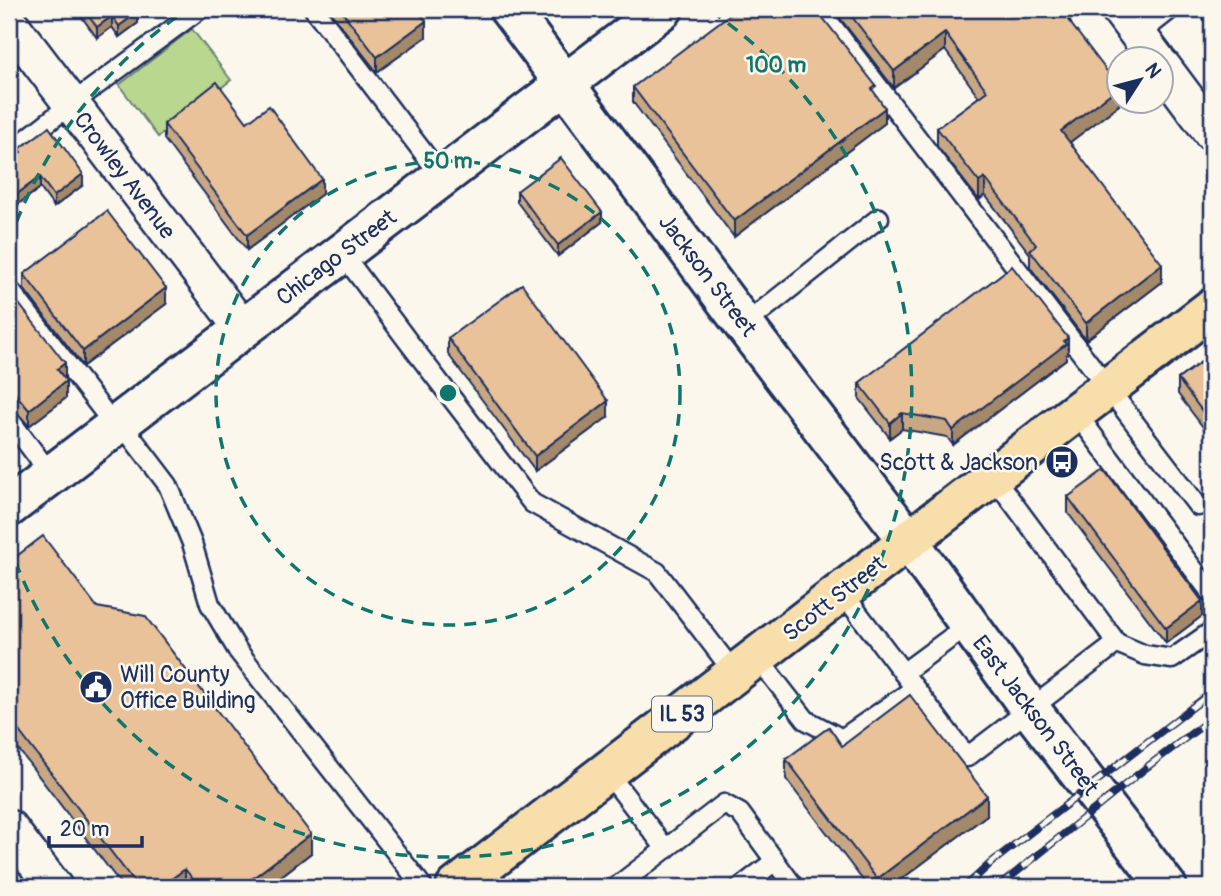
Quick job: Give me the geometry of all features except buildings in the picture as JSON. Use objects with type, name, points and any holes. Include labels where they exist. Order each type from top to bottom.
[{"type":"main road","name":"Scott Street","points":[[456,887],[1212,308]]},
{"type":"street","name":"Jackson Street","points":[[509,9],[908,540]]},
{"type":"street","name":"Chicago Street","points":[[9,507],[663,9]]},
{"type":"street","name":"Crowley Avenue","points":[[9,22],[242,328]]},
{"type":"street","points":[[1176,86],[1212,133]]},
{"type":"street","name":"East Jackson Street","points":[[908,540],[1030,709],[1167,887]]},
{"type":"street","points":[[9,828],[54,887]]},
{"type":"lane","points":[[9,153],[200,9]]},
{"type":"lane","points":[[314,9],[442,177]]},
{"type":"lane","points":[[819,9],[1198,506]]},
{"type":"lane","points":[[1138,34],[1171,9]]},
{"type":"lane","points":[[744,325],[879,218]]},
{"type":"lane","points":[[342,253],[532,502],[657,572],[746,665],[806,720],[842,739],[914,689]]},
{"type":"lane","points":[[9,289],[168,485],[192,542],[210,604],[238,651],[423,887]]},
{"type":"lane","points":[[1076,413],[1212,594]]},
{"type":"lane","points":[[9,419],[51,475]]},
{"type":"lane","points":[[993,476],[1117,643],[1145,655],[1172,659],[1212,631]]},
{"type":"lane","points":[[842,592],[967,757],[1117,643]]},
{"type":"lane","points":[[903,673],[968,625]]},
{"type":"lane","points":[[607,772],[666,849]]},
{"type":"lane","points":[[616,887],[724,804],[740,813],[794,887]]},
{"type":"lane","points":[[741,887],[775,861]]},
{"type":"green space","points":[[192,29],[231,80],[158,137],[119,85]]},
{"type":"railway","points":[[965,887],[992,862],[1212,692]]},
{"type":"railway","points":[[998,887],[1212,718]]},
{"type":"place","name":"Scott & Jackson","points":[[1062,462]]},
{"type":"place","name":"Will County Office Building","points":[[96,687]]}]
